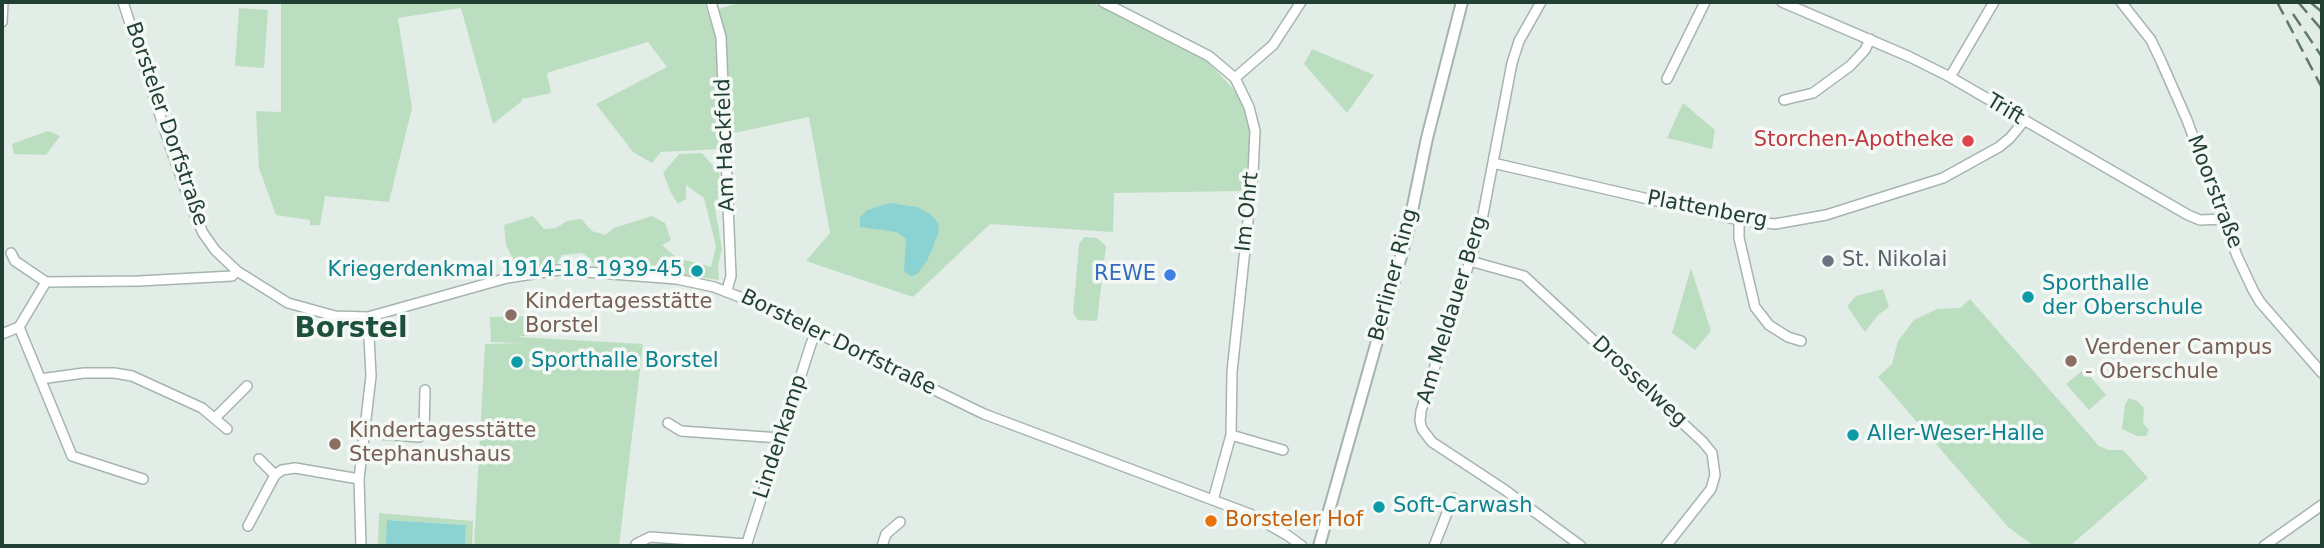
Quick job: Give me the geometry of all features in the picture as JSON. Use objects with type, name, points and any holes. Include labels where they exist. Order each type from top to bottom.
[{"type":"street","points":[[2,22],[3,2]]},
{"type":"street","name":"Borsteler Dorfstraße","points":[[123,2],[192,208],[215,250],[237,271],[273,295],[300,307],[335,316],[368,317],[459,290],[542,271],[677,279],[727,290],[984,414],[1259,519],[1302,546]]},
{"type":"street","name":"Am Hackfeld","points":[[713,2],[722,37],[731,275],[727,290]]},
{"type":"street","name":"Im Ohrt","points":[[1103,2],[1209,56],[1235,78],[1249,107],[1255,131],[1232,372],[1231,435],[1213,500]]},
{"type":"street","points":[[1235,78],[1273,45],[1301,2]]},
{"type":"street","name":"Berliner Ring","points":[[1319,546],[1406,235],[1461,2]]},
{"type":"street","name":"Am Meldauer Berg","points":[[1541,2],[1519,41],[1481,225],[1421,411],[1422,429],[1432,442],[1505,490],[1581,546]]},
{"type":"street","points":[[1667,79],[1705,2]]},
{"type":"street","name":"Trift","points":[[1782,2],[1950,77],[2188,215],[2200,220],[2224,219]]},
{"type":"street","points":[[1950,77],[1994,2]]},
{"type":"street","name":"Moorstraße","points":[[2122,2],[2151,40],[2161,61],[2187,120],[2237,256],[2260,302],[2322,373]]},
{"type":"street","points":[[1784,100],[1813,93],[1850,66],[1865,50],[1870,39]]},
{"type":"street","name":"Plattenberg","points":[[1493,163],[1739,220],[1775,224],[1802,221],[1931,183],[1983,157],[2010,138],[2024,121]]},
{"type":"street","points":[[1739,220],[1739,238],[1755,307],[1769,325],[1788,337],[1801,341]]},
{"type":"street","points":[[11,253],[15,261],[46,282],[219,277],[232,276],[237,271]]},
{"type":"street","name":"Drosselweg","points":[[1470,261],[1524,276],[1712,453],[1715,475],[1711,489],[1665,546]]},
{"type":"street","points":[[2,334],[19,327],[46,282]]},
{"type":"street","points":[[361,546],[359,479],[371,376],[368,317]]},
{"type":"street","points":[[19,327],[72,456],[143,479]]},
{"type":"street","name":"Lindenkamp","points":[[636,544],[650,537],[746,545],[816,332]]},
{"type":"street","points":[[40,379],[84,373],[132,376],[202,408],[227,429]]},
{"type":"street","points":[[215,418],[247,386]]},
{"type":"street","points":[[365,433],[419,437],[424,433],[425,390]]},
{"type":"street","points":[[668,423],[681,431],[780,438]]},
{"type":"street","points":[[1231,435],[1283,450]]},
{"type":"street","points":[[259,459],[275,474]]},
{"type":"street","points":[[248,526],[275,474],[282,470],[295,468],[359,479]]},
{"type":"street","points":[[1434,546],[1453,498]]},
{"type":"street","points":[[2264,546],[2322,505]]},
{"type":"street","points":[[882,546],[886,534],[900,522]]},
{"type":"green space","points":[[281,2],[704,2],[715,36],[721,149],[661,152],[652,163],[633,152],[596,104],[667,67],[648,42],[547,73],[551,93],[522,99],[493,124],[461,8],[398,18],[412,108],[389,202],[325,196],[320,225],[310,225],[310,220],[276,215],[259,168],[256,111],[281,112]]},
{"type":"green space","points":[[740,2],[1091,2],[1207,61],[1239,95],[1251,135],[1245,191],[1114,193],[1113,232],[990,224],[913,297],[806,261],[830,233],[809,117],[729,134],[725,32],[719,9]]},
{"type":"green space","points":[[239,8],[268,10],[264,68],[235,66]]},
{"type":"green space","points":[[1312,49],[1374,75],[1347,113],[1304,64]]},
{"type":"green space","points":[[1683,103],[1715,130],[1712,149],[1667,138]]},
{"type":"green space","points":[[48,131],[60,136],[46,155],[14,154],[12,144]]},
{"type":"green space","points":[[702,153],[719,173],[722,195],[714,202],[722,249],[718,265],[719,280],[651,270],[594,266],[591,259],[582,253],[562,255],[556,266],[535,267],[520,272],[506,245],[504,225],[533,216],[544,229],[556,228],[567,221],[581,219],[592,231],[605,235],[614,228],[652,216],[665,223],[671,240],[662,245],[677,258],[711,267],[716,246],[704,198],[686,185],[686,199],[678,204],[663,173],[679,154]]},
{"type":"green space","points":[[1084,237],[1097,238],[1106,246],[1097,321],[1078,320],[1073,314],[1079,244]]},
{"type":"green space","points":[[1691,268],[1711,331],[1695,350],[1672,333]]},
{"type":"green space","points":[[1883,289],[1889,307],[1878,315],[1865,332],[1847,306],[1856,296]]},
{"type":"green space","points":[[1970,299],[2099,446],[2109,450],[2123,450],[2148,478],[2070,546],[2034,546],[2008,527],[1878,377],[1892,364],[1898,341],[1914,320],[1937,309],[1960,308]]},
{"type":"green space","points":[[535,316],[535,336],[520,337],[643,344],[619,546],[474,546],[485,344],[521,343],[491,342],[490,317]]},
{"type":"green space","points":[[2084,369],[2106,395],[2089,410],[2066,384]]},
{"type":"green space","points":[[2129,398],[2144,408],[2143,423],[2149,430],[2146,436],[2137,436],[2122,429],[2125,405]]},
{"type":"green space","points":[[379,513],[473,521],[472,546],[465,546],[466,525],[388,520],[386,544],[427,546],[378,546]]},
{"type":"water","points":[[890,203],[917,207],[930,214],[938,223],[939,232],[927,261],[917,274],[911,276],[904,272],[906,239],[897,232],[860,227],[860,217],[867,210]]},
{"type":"water","points":[[387,520],[466,525],[465,546],[386,544]]},
{"type":"railway","points":[[2277,2],[2322,88]]},
{"type":"railway","points":[[2298,2],[2322,30]]},
{"type":"railway","points":[[2310,2],[2322,12]]},
{"type":"railway","points":[[2293,14],[2322,57]]},
{"type":"place","name":"Storchen-Apotheke","points":[[1968,141]]},
{"type":"place","name":"St. Nikolai","points":[[1828,261]]},
{"type":"place","name":"Kriegerdenkmal 1914-18 1939-45","points":[[697,271]]},
{"type":"place","name":"REWE","points":[[1170,275]]},
{"type":"place","name":"Sporthalle der Oberschule","points":[[2028,297]]},
{"type":"place","name":"Kindertagesstätte Borstel","points":[[511,315]]},
{"type":"place","name":"Verdener Campus - Oberschule","points":[[2071,361]]},
{"type":"place","name":"Sporthalle Borstel","points":[[517,362]]},
{"type":"place","name":"Aller-Weser-Halle","points":[[1853,435]]},
{"type":"place","name":"Kindertagesstätte Stephanushaus","points":[[335,444]]},
{"type":"place","name":"Soft-Carwash","points":[[1379,507]]},
{"type":"place","name":"Borsteler Hof","points":[[1211,521]]},
{"type":"district","name":"Borstel","points":[[351,330]]}]
